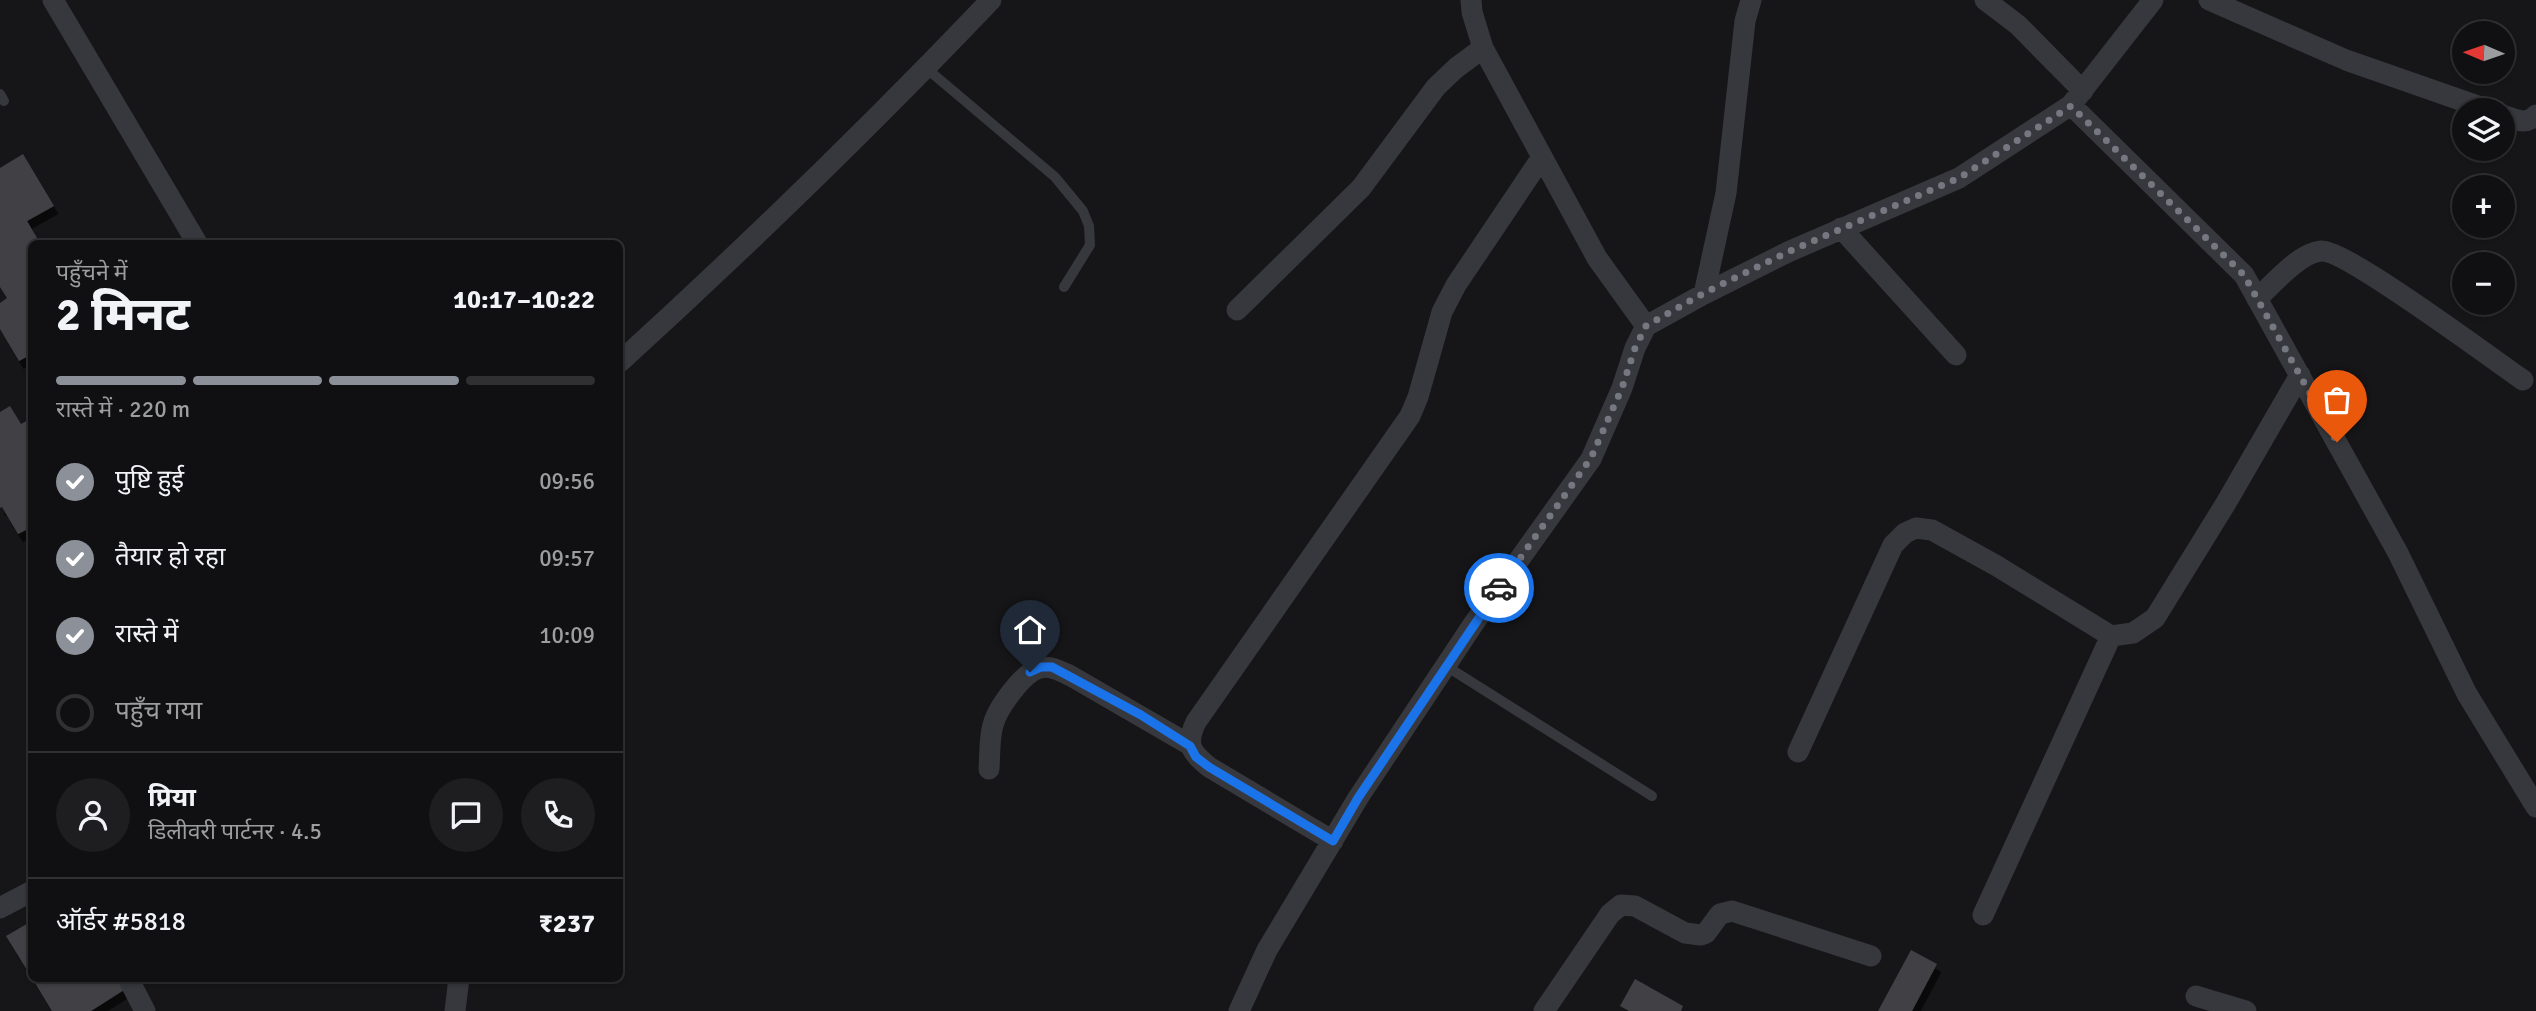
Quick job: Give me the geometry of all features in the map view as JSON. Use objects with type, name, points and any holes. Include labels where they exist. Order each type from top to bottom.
[{"type":"street","points":[[53,0],[195,240]]},
{"type":"street","points":[[623,359],[926,68],[991,0]]},
{"type":"street","points":[[1471,0],[1483,48],[1597,258],[1646,326]]},
{"type":"street","points":[[1704,293],[1726,193],[1745,21],[1751,0]]},
{"type":"street","points":[[1985,0],[2018,25],[2077,98],[2244,275],[2398,553],[2467,694],[2536,807]]},
{"type":"street","points":[[1239,1011],[1267,950],[1358,798],[1474,623],[1591,458],[1646,326],[1704,293],[1959,178],[2077,98],[2154,0]]},
{"type":"street","points":[[2209,0],[2346,60],[2455,98]]},
{"type":"street","points":[[1237,310],[1361,188],[1436,87],[1483,48]]},
{"type":"street","points":[[2515,119],[2532,120],[2536,115]]},
{"type":"street","points":[[1333,841],[1209,767],[1196,757],[1190,746],[1190,733],[1410,416],[1442,312],[1456,285],[1542,157]]},
{"type":"street","points":[[1841,229],[1956,355]]},
{"type":"street","points":[[2258,299],[2302,257],[2319,251],[2330,251],[2377,278],[2524,380]]},
{"type":"street","points":[[1798,752],[1893,545],[1905,533],[1916,528],[1932,530],[1997,566],[2111,636],[2133,633],[2154,618],[2226,503],[2300,375]]},
{"type":"street","points":[[1983,915],[2111,636]]},
{"type":"street","points":[[989,769],[992,728],[998,711],[1030,672],[1041,667],[1052,667],[1071,676],[1190,746]]},
{"type":"street","points":[[0,908],[28,893]]},
{"type":"street","points":[[1544,1011],[1610,914],[1621,905],[1635,906],[1685,933],[1694,935],[1706,933],[1720,914],[1732,911],[1871,956]]},
{"type":"street","points":[[130,982],[145,1011]]},
{"type":"street","points":[[456,1011],[458,982]]},
{"type":"street","points":[[2196,996],[2246,1011]]},
{"type":"lane","points":[[926,68],[1055,177],[1083,211],[1089,226],[1090,245],[1064,287]]},
{"type":"lane","points":[[1446,666],[1652,796]]},
{"type":"building","points":[[23,154],[54,206],[27,221],[38,240],[28,240],[28,356],[19,361],[0,329],[0,303],[7,298],[0,287],[0,168]]},
{"type":"building","points":[[10,406],[21,424],[28,420],[28,529],[18,534],[2,507],[0,508],[0,412]]},
{"type":"building","points":[[28,923],[28,972],[6,936]]},
{"type":"building","points":[[1911,950],[1937,964],[1912,1011],[1878,1011]]},
{"type":"building","points":[[1635,979],[1683,1006],[1681,1011],[1629,1011],[1620,1006]]},
{"type":"building","points":[[34,982],[119,982],[124,990],[91,1011],[52,1011]]},
{"type":"way so far","points":[[1499,588],[1591,458],[1646,326],[1704,293],[1788,252],[1959,178],[2071,106],[2244,275],[2337,442]]},
{"type":"route","points":[[1030,672],[1041,667],[1052,667],[1141,715],[1190,746],[1196,757],[1209,767],[1333,841],[1358,798],[1499,588]]}]
